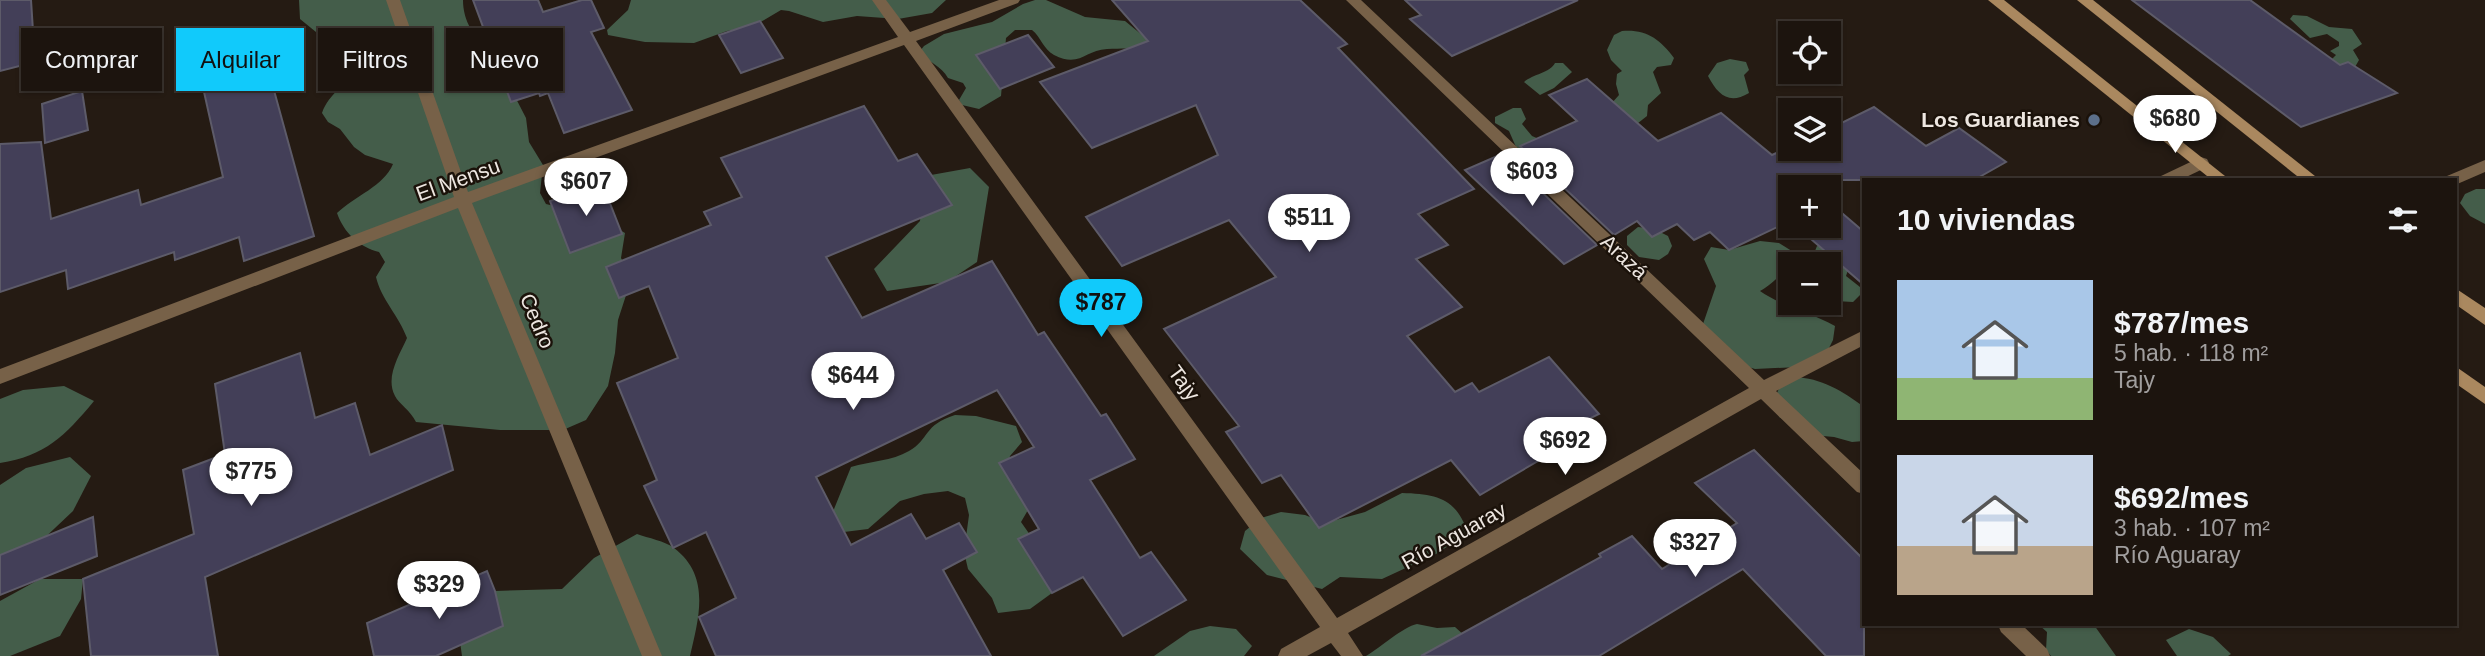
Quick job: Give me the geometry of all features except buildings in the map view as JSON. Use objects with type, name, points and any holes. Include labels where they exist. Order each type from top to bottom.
[{"type":"main road","points":[[1995,0],[2220,178]]},
{"type":"main road","points":[[2084,0],[2309,178]]},
{"type":"main road","points":[[2457,296],[2485,318]]},
{"type":"main road","points":[[2457,375],[2485,397]]},
{"type":"street","name":"Cedro","points":[[393,0],[463,200],[652,656]]},
{"type":"street","name":"Tajy","points":[[879,0],[1353,656]]},
{"type":"street","name":"El Mensu","points":[[0,377],[463,200],[1013,0]]},
{"type":"street","name":"Arazá","points":[[1353,0],[1862,484]]},
{"type":"street","points":[[2171,178],[2201,163]]},
{"type":"street","points":[[2457,178],[2485,166]]},
{"type":"street","name":"Río Aguaray","points":[[1288,656],[1763,389],[1862,338]]},
{"type":"street","points":[[2009,626],[2040,656]]},
{"type":"green space","points":[[299,0],[463,0],[471,28],[446,28],[446,91],[512,91],[526,118],[529,142],[543,165],[540,193],[546,204],[598,217],[625,233],[621,258],[628,271],[629,286],[618,320],[608,386],[586,420],[563,430],[500,430],[416,422],[397,399],[392,389],[392,374],[407,338],[376,277],[385,262],[379,252],[365,247],[353,238],[337,213],[383,179],[393,164],[365,155],[354,147],[340,129],[328,122],[322,113],[337,91],[432,91],[432,28],[318,28],[318,34],[300,19]]},
{"type":"green space","points":[[631,0],[946,0],[932,13],[898,19],[857,16],[823,22],[781,10],[754,26],[727,31],[694,43],[645,42],[608,35],[607,30],[628,10]]},
{"type":"green space","points":[[1035,0],[1046,0],[1085,17],[1125,21],[1147,39],[1145,44],[1135,47],[1099,50],[1070,60],[1050,52],[1032,30],[1015,30],[1006,38],[1001,96],[979,109],[962,105],[959,100],[966,88],[963,83],[948,78],[920,51],[944,34],[992,22]]},
{"type":"green space","points":[[2293,15],[2307,16],[2329,27],[2352,29],[2362,44],[2353,50],[2359,60],[2355,67],[2336,69],[2332,59],[2336,55],[2330,51],[2339,46],[2339,42],[2327,34],[2310,38],[2290,19]]},
{"type":"green space","points":[[1622,31],[1638,32],[1652,37],[1674,58],[1671,65],[1657,67],[1653,72],[1661,93],[1648,105],[1647,116],[1633,127],[1611,104],[1619,95],[1617,74],[1622,71],[1611,60],[1607,50],[1614,35]]},
{"type":"green space","points":[[1730,59],[1746,62],[1749,70],[1744,75],[1749,93],[1736,98],[1720,93],[1708,76],[1717,63]]},
{"type":"green space","points":[[1555,63],[1563,63],[1572,72],[1554,88],[1540,95],[1524,82],[1549,69]]},
{"type":"green space","points":[[1513,108],[1521,108],[1526,119],[1522,124],[1532,136],[1539,139],[1532,154],[1516,147],[1509,131],[1495,123],[1495,117]]},
{"type":"green space","points":[[970,168],[989,187],[977,262],[947,282],[887,291],[874,269],[920,221],[922,197],[931,175]]},
{"type":"green space","points":[[2476,189],[2485,189],[2485,224],[2470,216],[2460,203],[2465,194]]},
{"type":"green space","points":[[1638,227],[1654,229],[1668,236],[1672,246],[1668,254],[1659,260],[1639,257],[1627,245],[1627,236]]},
{"type":"green space","points":[[1760,241],[1779,243],[1793,252],[1778,252],[1778,277],[1760,291],[1778,301],[1778,315],[1811,315],[1835,326],[1833,340],[1820,366],[1755,369],[1735,363],[1703,324],[1716,286],[1704,259],[1711,247],[1729,250]]},
{"type":"green space","points":[[1817,246],[1830,252],[1816,252]]},
{"type":"green space","points":[[1841,263],[1848,270],[1846,276],[1860,287],[1862,293],[1853,302],[1841,301]]},
{"type":"green space","points":[[1794,377],[1813,380],[1831,386],[1862,406],[1862,441],[1812,435],[1779,417],[1777,393]]},
{"type":"green space","points":[[64,386],[94,401],[63,434],[42,450],[0,463],[0,399],[23,390]]},
{"type":"green space","points":[[955,415],[976,416],[1016,426],[1022,442],[1010,456],[1006,472],[1028,510],[1021,522],[1056,572],[1052,593],[1030,609],[998,613],[992,598],[968,569],[964,552],[969,515],[965,498],[948,491],[900,501],[868,529],[844,532],[830,519],[851,467],[902,454],[921,442],[937,423]]},
{"type":"green space","points":[[70,457],[91,476],[73,511],[37,545],[0,565],[0,485],[26,468]]},
{"type":"green space","points":[[1402,493],[1444,500],[1458,512],[1468,533],[1436,554],[1382,579],[1340,577],[1322,589],[1267,575],[1240,549],[1245,531],[1261,518],[1281,512],[1305,515],[1325,523],[1365,512]]},
{"type":"green space","points":[[637,534],[674,548],[686,559],[693,571],[698,584],[699,612],[690,656],[462,656],[457,620],[495,591],[562,589],[594,558]]},
{"type":"green space","points":[[40,579],[83,579],[81,599],[60,636],[10,656],[0,656],[0,601]]},
{"type":"green space","points":[[1417,624],[1437,628],[1455,627],[1487,656],[1366,656]]},
{"type":"green space","points":[[1210,626],[1236,629],[1252,646],[1244,656],[1154,656],[1190,631]]},
{"type":"green space","points":[[2040,626],[2095,626],[2116,656],[2051,656],[2046,650],[2047,632]]},
{"type":"green space","points":[[2189,629],[2213,637],[2231,654],[2177,656],[2166,640]]},
{"type":"place","name":"Los Guardianes","points":[[2094,120]]}]
